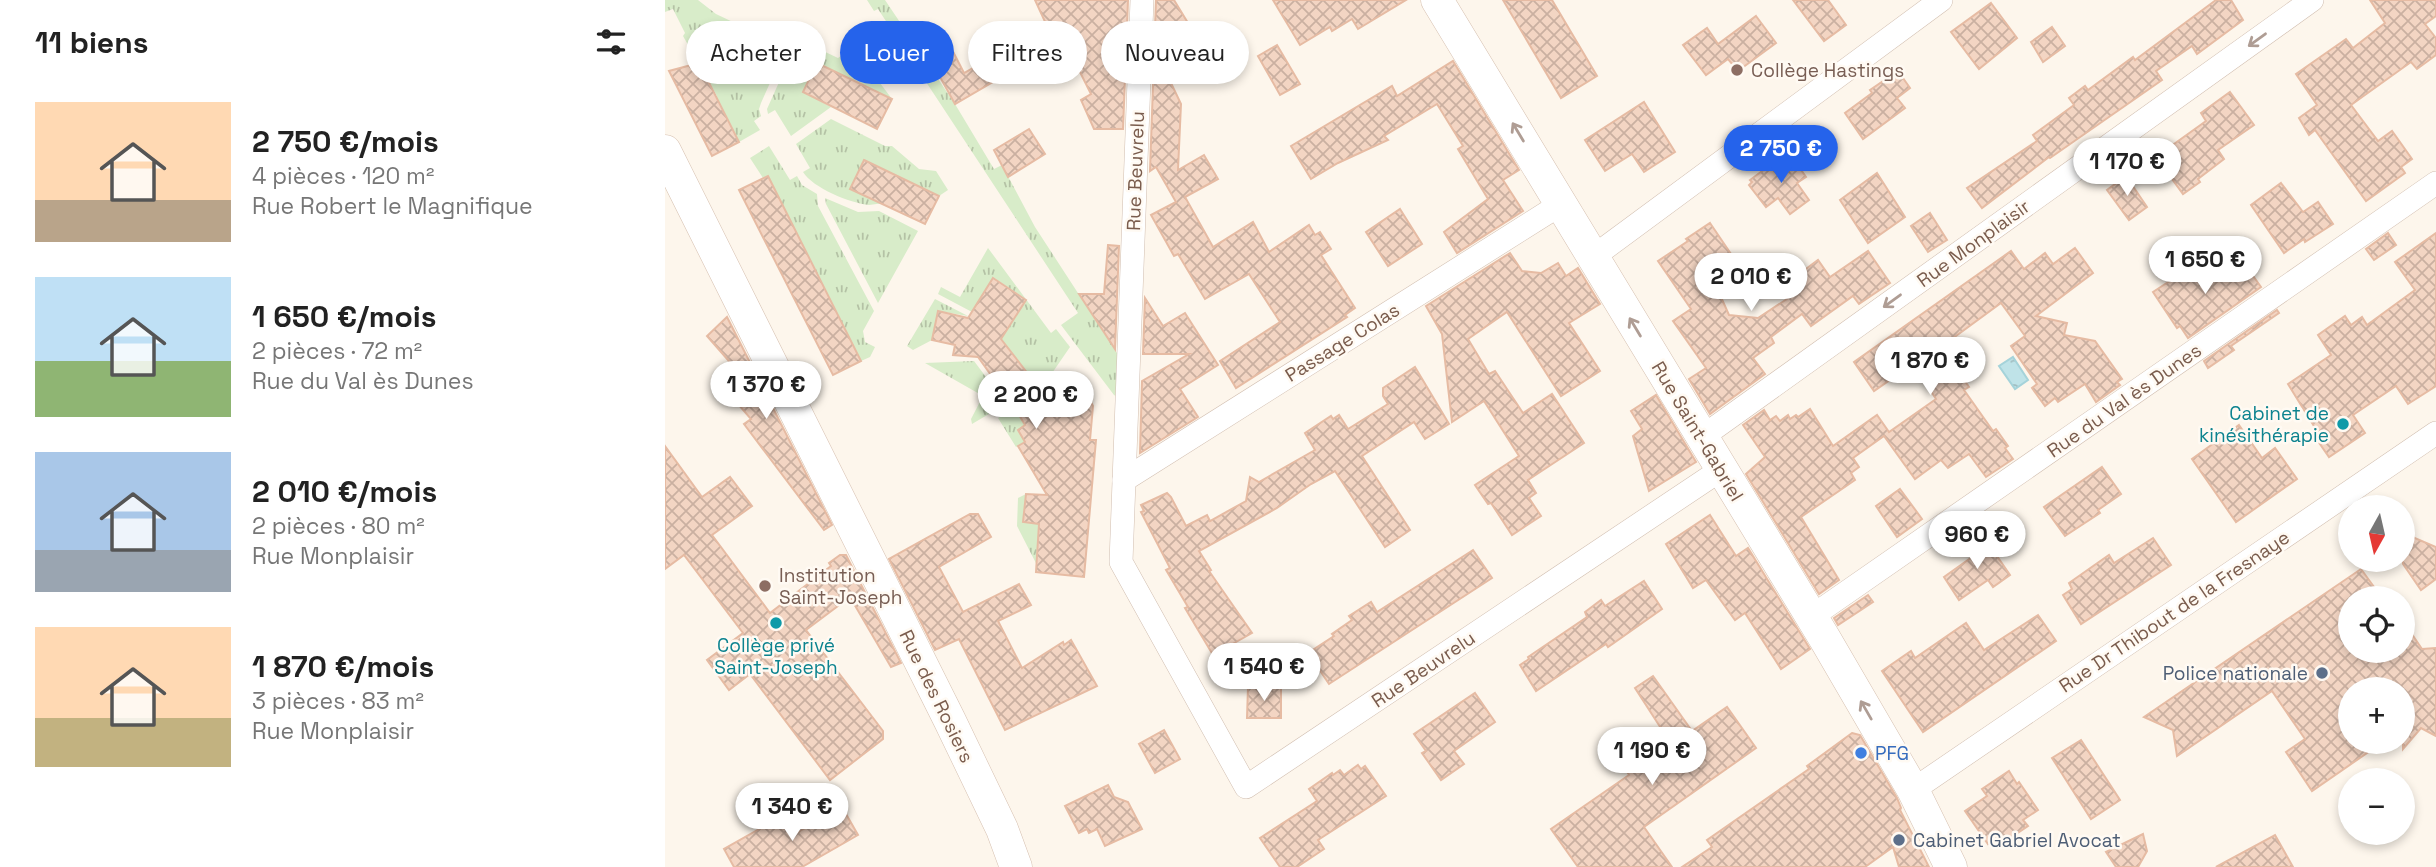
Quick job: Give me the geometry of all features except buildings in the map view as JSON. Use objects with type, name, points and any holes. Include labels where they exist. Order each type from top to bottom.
[{"type":"street","name":"Rue Beuvrelu","points":[[1142,0],[1121,562],[1246,787],[1722,469]]},
{"type":"street","name":"Rue Saint-Gabriel","points":[[1437,0],[1811,617],[1913,790],[1951,867]]},
{"type":"street","points":[[1593,257],[1941,0]]},
{"type":"street","name":"Rue Monplaisir","points":[[1702,437],[2312,0]]},
{"type":"street","name":"Rue des Rosiers","points":[[665,151],[960,742],[1002,829],[1016,867]]},
{"type":"street","name":"Rue du Val ès Dunes","points":[[1811,617],[2436,183]]},
{"type":"street","name":"Passage Colas","points":[[1124,480],[1561,204]]},
{"type":"street","name":"Rue Dr Thibout de la Fresnaye","points":[[1913,790],[2436,433]]},
{"type":"green space","points":[[665,0],[698,0],[716,14],[731,21],[686,21],[686,41],[683,36],[685,33],[673,9],[665,12]]},
{"type":"green space","points":[[867,0],[885,0],[899,21],[886,21],[878,9],[874,11]]},
{"type":"green space","points":[[826,52],[840,57],[840,74],[826,67]]},
{"type":"green space","points":[[710,84],[769,84],[759,109],[761,116],[754,121],[760,130],[739,142],[714,98],[717,96]]},
{"type":"green space","points":[[778,84],[807,84],[803,92],[831,107],[791,136],[775,110],[768,114],[767,109]]},
{"type":"green space","points":[[861,84],[881,84],[892,99]]},
{"type":"green space","points":[[927,84],[942,84],[994,169],[1002,165],[1035,227],[1117,353],[1119,398],[1061,325],[1078,313]]},
{"type":"green space","points":[[831,119],[885,146],[892,146],[919,169],[936,171],[948,190],[939,196],[869,205],[842,198],[823,189],[803,172],[810,168],[796,144]]},
{"type":"green space","points":[[769,146],[790,180],[797,176],[802,185],[817,194],[818,206],[874,311],[863,331],[865,342],[875,347],[870,357],[861,361],[768,176],[763,178],[750,158]]},
{"type":"green space","points":[[825,198],[858,212],[879,211],[918,231],[878,303],[826,204]]},
{"type":"green space","points":[[988,248],[1026,299],[994,278],[972,312],[938,294],[941,287],[960,297]]},
{"type":"green space","points":[[935,299],[968,316],[938,311],[932,340],[913,350],[907,346]]},
{"type":"green space","points":[[1026,299],[1051,333],[1056,329],[1070,347],[1048,379],[995,413],[994,411],[972,424],[971,419],[983,396],[925,363],[974,361],[992,385],[1021,365],[1001,339]]},
{"type":"green space","points":[[1015,408],[1025,425],[1018,430],[1025,442],[1016,447],[998,418]]},
{"type":"green space","points":[[1026,494],[1023,522],[1040,524],[1037,556],[1042,558],[1041,573],[1017,526],[1018,498]]},
{"type":"water","points":[[2013,357],[2028,380],[2015,389],[1999,366]]},
{"type":"place","name":"Collège Hastings","points":[[1737,70]]},
{"type":"place","name":"Cabinet de kinésithérapie","points":[[2343,424]]},
{"type":"place","name":"Institution Saint-Joseph","points":[[765,586]]},
{"type":"place","name":"Collège privé Saint-Joseph","points":[[776,623]]},
{"type":"place","name":"Police nationale","points":[[2322,673]]},
{"type":"place","name":"PFG","points":[[1861,753]]},
{"type":"place","name":"Cabinet Gabriel Avocat","points":[[1899,840]]}]
